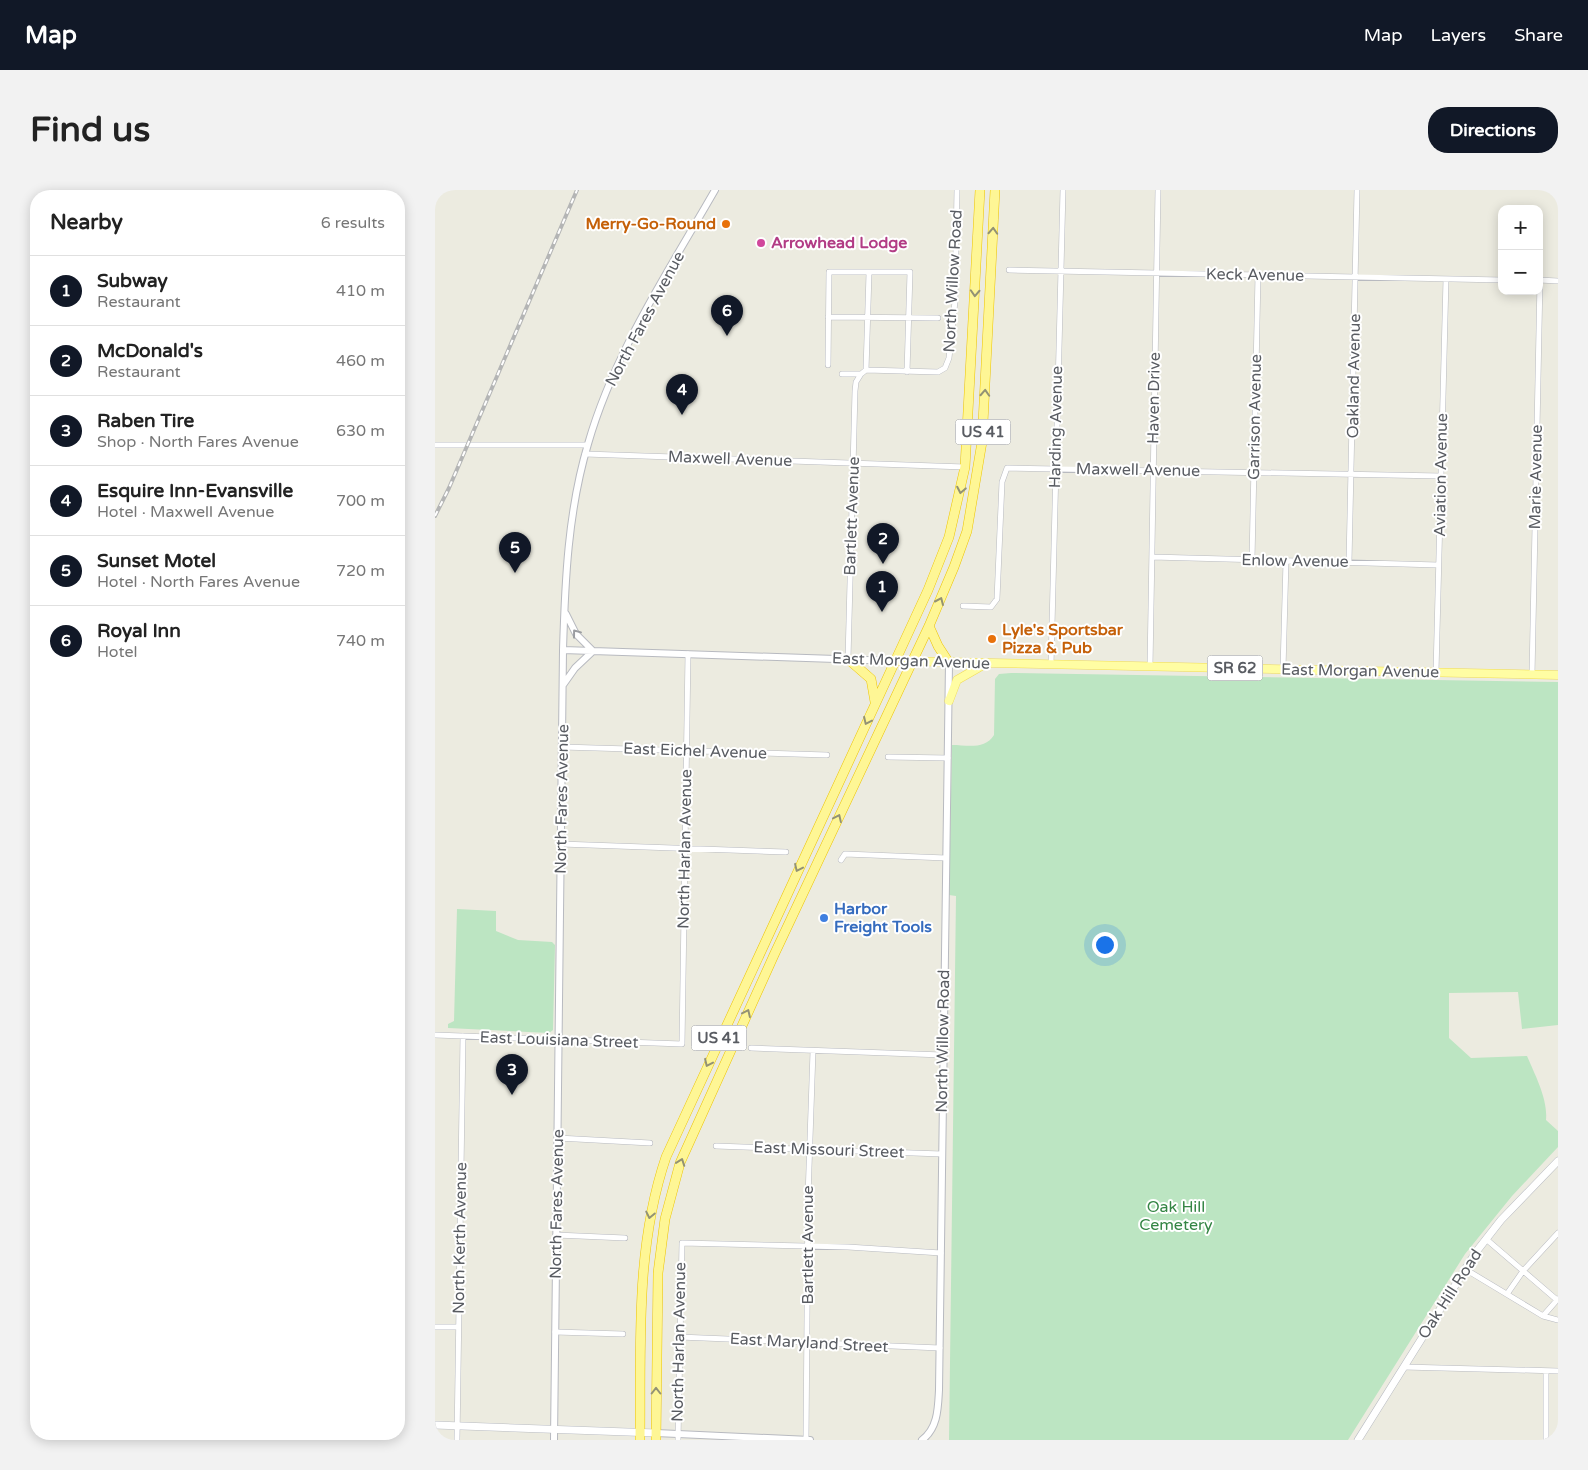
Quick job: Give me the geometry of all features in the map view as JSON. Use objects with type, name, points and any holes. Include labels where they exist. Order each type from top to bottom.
[{"type":"highway","name":"US 41","points":[[640,1436],[644,1252],[650,1213],[661,1171],[683,1116],[895,661],[943,553],[958,502],[965,467],[979,190]]},
{"type":"highway","name":"US 41","points":[[656,1436],[658,1273],[665,1219],[677,1171],[698,1120],[929,626],[961,551],[972,510],[981,454],[995,190]]},
{"type":"highway","points":[[929,626],[937,646],[949,663]]},
{"type":"highway","points":[[847,659],[871,679],[875,704]]},
{"type":"main road","name":"East Morgan Avenue","points":[[895,661],[1558,675]]},
{"type":"main road","points":[[949,701],[957,680],[986,664]]},
{"type":"main road","name":"Oak Hill Road","points":[[1359,1440],[1465,1269],[1486,1239],[1558,1161]]},
{"type":"main road","points":[[435,1425],[554,1428],[656,1436]]},
{"type":"street","name":"North Fares Avenue","points":[[554,1440],[563,650],[569,540],[587,445],[612,377],[623,353],[715,190]]},
{"type":"street","name":"North Willow Road","points":[[907,372],[938,372],[943,370],[949,358],[955,301],[957,190]]},
{"type":"street","name":"Harding Avenue","points":[[1051,665],[1063,190]]},
{"type":"street","name":"Haven Drive","points":[[1150,667],[1158,190]]},
{"type":"street","name":"Oakland Avenue","points":[[1349,562],[1357,190]]},
{"type":"street","name":"Keck Avenue","points":[[1009,270],[1498,280]]},
{"type":"street","points":[[828,365],[830,272],[911,272],[907,372],[842,374]]},
{"type":"street","name":"Bartlett Avenue","points":[[847,659],[855,391],[856,382],[863,372],[869,318],[869,273]]},
{"type":"street","name":"Garrison Avenue","points":[[1252,560],[1258,275]]},
{"type":"street","name":"Aviation Avenue","points":[[1436,672],[1445,278]]},
{"type":"street","points":[[1543,280],[1558,281]]},
{"type":"street","name":"Marie Avenue","points":[[1532,674],[1539,295]]},
{"type":"street","points":[[829,317],[938,318]]},
{"type":"street","points":[[435,445],[587,445]]},
{"type":"street","name":"Maxwell Avenue","points":[[585,454],[965,467]]},
{"type":"street","name":"Maxwell Avenue","points":[[963,606],[991,607],[997,599],[1003,482],[1007,468],[1441,476]]},
{"type":"street","name":"Enlow Avenue","points":[[1152,557],[1438,564]]},
{"type":"street","points":[[1283,669],[1286,561]]},
{"type":"street","points":[[563,686],[575,668],[593,651],[576,634],[564,610]]},
{"type":"street","name":"East Morgan Avenue","points":[[563,650],[895,661]]},
{"type":"street","name":"North Harlan Avenue","points":[[682,1044],[685,751],[688,654]]},
{"type":"street","name":"North Willow Road","points":[[922,1440],[931,1430],[936,1420],[939,1396],[949,663]]},
{"type":"street","name":"East Eichel Avenue","points":[[563,747],[827,755]]},
{"type":"street","points":[[888,757],[947,758]]},
{"type":"street","points":[[561,844],[785,852]]},
{"type":"street","points":[[841,860],[845,854],[946,858]]},
{"type":"street","name":"East Louisiana Street","points":[[435,1035],[682,1044]]},
{"type":"street","name":"North Kerth Avenue","points":[[457,1440],[463,1036]]},
{"type":"street","points":[[751,1048],[943,1056]]},
{"type":"street","name":"Bartlett Avenue","points":[[806,1440],[807,1246],[813,1051]]},
{"type":"street","points":[[557,1138],[650,1143]]},
{"type":"street","name":"East Missouri Street","points":[[716,1146],[942,1154]]},
{"type":"street","points":[[1507,1294],[1523,1271],[1558,1233]]},
{"type":"street","points":[[556,1235],[625,1238]]},
{"type":"street","points":[[1486,1239],[1558,1300],[1543,1316]]},
{"type":"street","name":"North Harlan Avenue","points":[[678,1437],[681,1245],[683,1242],[807,1246]]},
{"type":"street","points":[[807,1246],[941,1253]]},
{"type":"street","points":[[1465,1269],[1543,1316],[1558,1320]]},
{"type":"street","points":[[435,1327],[459,1327]]},
{"type":"street","points":[[555,1332],[623,1334]]},
{"type":"street","name":"East Maryland Street","points":[[679,1337],[807,1344],[940,1348]]},
{"type":"street","points":[[1404,1367],[1558,1371]]},
{"type":"street","points":[[1546,1371],[1546,1440]]},
{"type":"street","points":[[656,1436],[810,1440]]},
{"type":"green space","name":"Oak Hill Cemetery","points":[[999,674],[1558,682],[1558,1025],[1522,1029],[1518,992],[1449,993],[1449,1038],[1471,1058],[1527,1056],[1543,1096],[1546,1120],[1558,1131],[1558,1147],[1512,1196],[1465,1254],[1348,1440],[949,1440],[956,896],[949,895],[952,745],[975,746],[990,740],[994,735],[995,679]]},
{"type":"green space","points":[[457,909],[496,911],[496,931],[518,940],[552,942],[555,945],[553,1030],[549,1033],[448,1028],[448,1024],[454,1021]]},
{"type":"railway","points":[[435,516],[449,488],[577,190]]},
{"type":"place","name":"Merry-Go-Round","points":[[726,224]]},
{"type":"place","name":"Arrowhead Lodge","points":[[761,243]]},
{"type":"place","name":"Royal Inn","points":[[727,336]]},
{"type":"place","name":"Esquire Inn-Evansville","points":[[682,415]]},
{"type":"place","name":"McDonald's","points":[[883,564]]},
{"type":"place","name":"Sunset Motel","points":[[515,573]]},
{"type":"place","name":"Subway","points":[[882,612]]},
{"type":"place","name":"Lyle's Sportsbar Pizza & Pub","points":[[992,639]]},
{"type":"place","name":"Harbor Freight Tools","points":[[824,918]]},
{"type":"place","name":"Raben Tire","points":[[512,1095]]}]
